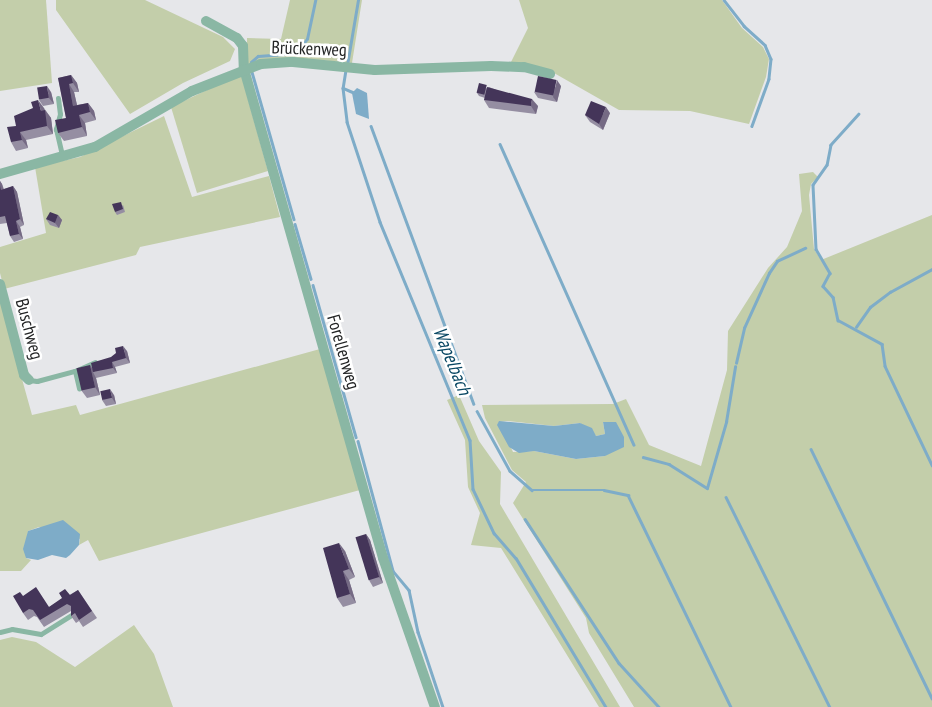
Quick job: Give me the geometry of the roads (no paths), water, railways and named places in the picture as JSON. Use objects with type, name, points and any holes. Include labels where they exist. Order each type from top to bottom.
[{"type":"street","name":"Forellenweg","points":[[206,21],[237,38],[243,46],[244,69],[383,558],[435,707]]},
{"type":"street","name":"Brückenweg","points":[[0,174],[95,147],[192,91],[244,69],[261,64],[293,62],[375,70],[491,66],[524,67],[550,74]]},
{"type":"street","name":"Buschweg","points":[[0,284],[24,375],[29,380]]},
{"type":"lane","points":[[58,98],[60,114],[56,129],[63,156]]},
{"type":"lane","points":[[29,380],[75,371],[105,360]]},
{"type":"lane","points":[[75,371],[79,389]]},
{"type":"lane","points":[[0,632],[12,630],[41,634],[72,615]]},
{"type":"water","points":[[357,88],[367,93],[369,119],[356,114],[352,93]]},
{"type":"water","points":[[499,421],[554,426],[580,423],[592,428],[596,436],[605,434],[603,422],[616,422],[624,437],[624,447],[605,456],[576,459],[534,451],[519,453],[509,447],[497,425]]},
{"type":"water","points":[[63,520],[80,534],[79,545],[70,555],[66,558],[52,555],[38,560],[26,558],[23,549],[28,531]]},
{"type":"waterway","points":[[292,52],[298,50],[307,39],[315,0]]},
{"type":"waterway","name":"Wapelbach","points":[[347,65],[358,0]]},
{"type":"waterway","points":[[724,0],[744,26],[765,45],[771,59],[769,79],[752,126]]},
{"type":"waterway","points":[[251,62],[258,56],[285,54]]},
{"type":"waterway","name":"Wapelbach","points":[[346,70],[343,88],[347,122],[380,222],[470,440],[473,489],[494,533],[516,558],[606,707]]},
{"type":"waterway","points":[[252,72],[294,219]]},
{"type":"waterway","points":[[343,88],[355,93]]},
{"type":"waterway","points":[[859,114],[831,145],[827,165],[813,185],[816,249],[830,273],[823,286],[833,297],[838,320],[882,344],[885,366],[932,465]]},
{"type":"waterway","points":[[371,126],[474,404]]},
{"type":"waterway","points":[[500,144],[634,445]]},
{"type":"waterway","points":[[295,224],[311,279]]},
{"type":"waterway","points":[[736,363],[744,328],[769,273],[777,261],[805,248]]},
{"type":"waterway","points":[[856,327],[870,307],[890,292],[932,269]]},
{"type":"waterway","points":[[313,285],[356,437]]},
{"type":"waterway","points":[[643,457],[669,464],[707,488],[726,422],[735,367]]},
{"type":"waterway","points":[[477,411],[510,471],[532,490],[604,490],[628,495],[731,707]]},
{"type":"waterway","points":[[358,441],[393,571],[409,590],[418,632],[443,707]]},
{"type":"waterway","points":[[811,449],[932,698]]},
{"type":"waterway","points":[[726,497],[830,707]]},
{"type":"waterway","points":[[525,519],[619,663],[659,707]]}]
